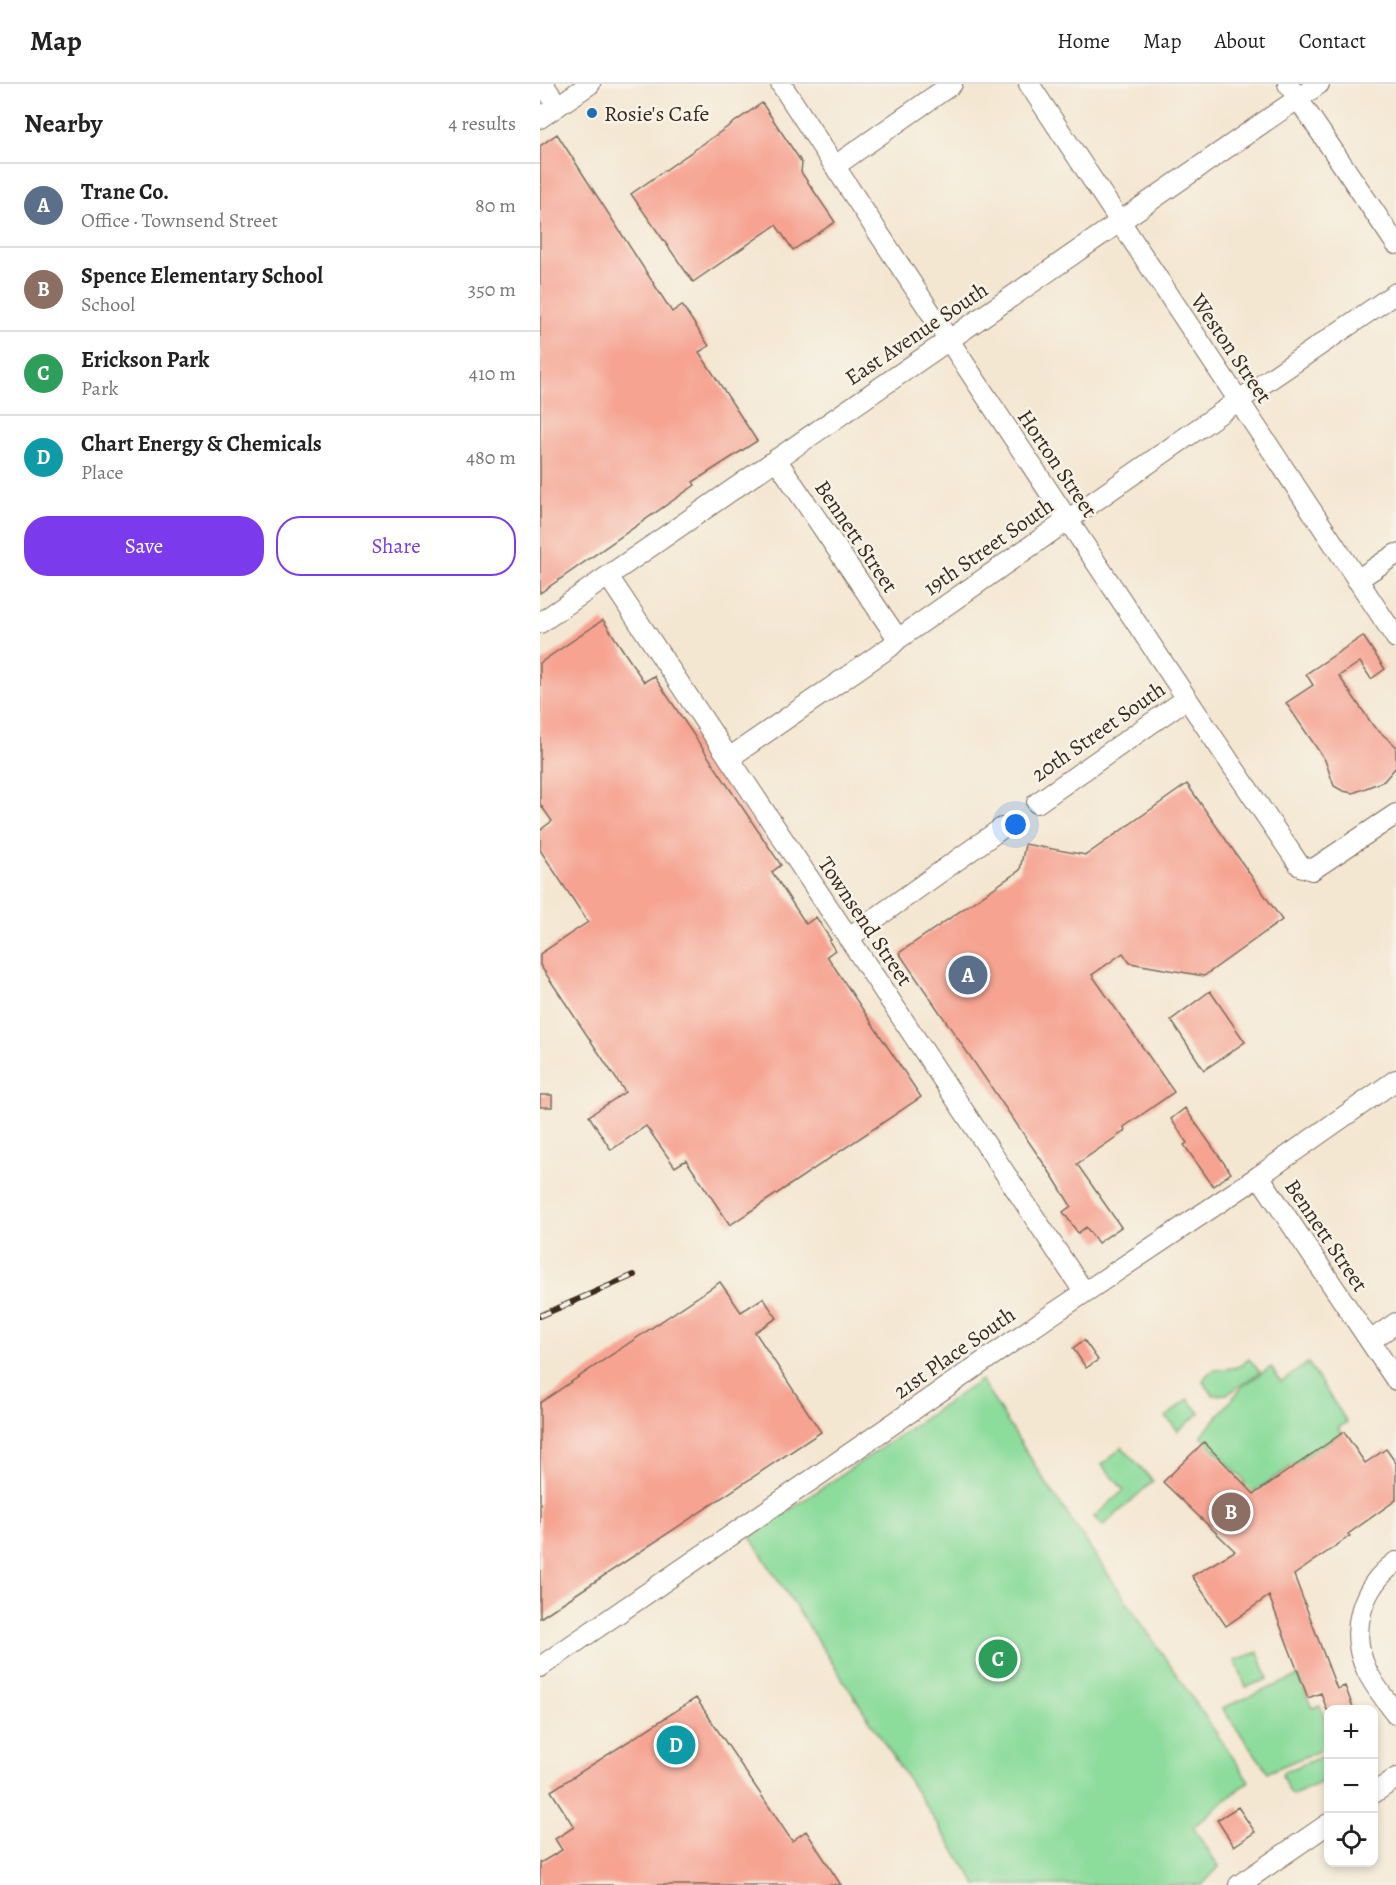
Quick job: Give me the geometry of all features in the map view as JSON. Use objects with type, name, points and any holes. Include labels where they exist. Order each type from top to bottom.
[{"type":"street","points":[[543,84],[558,106]]},
{"type":"street","points":[[540,118],[590,84]]},
{"type":"street","name":"Horton Street","points":[[781,84],[1067,520],[1300,866],[1312,870],[1396,814]]},
{"type":"street","points":[[835,166],[952,84]]},
{"type":"street","name":"Weston Street","points":[[1029,84],[1396,638]]},
{"type":"street","name":"East Avenue South","points":[[540,623],[1119,223],[1293,91],[1319,84]]},
{"type":"street","points":[[1293,91],[1396,244]]},
{"type":"street","name":"19th Street South","points":[[729,758],[890,647],[897,639],[1067,520],[1396,293]]},
{"type":"street","name":"Bennett Street","points":[[777,459],[897,639]]},
{"type":"street","points":[[1357,580],[1396,554]]},
{"type":"street","name":"Townsend Street","points":[[608,576],[1084,1292]]},
{"type":"street","name":"20th Street South","points":[[1036,803],[1186,699]]},
{"type":"street","points":[[848,938],[1002,828]]},
{"type":"street","name":"21st Place South","points":[[540,1667],[1396,1080]]},
{"type":"street","name":"Bennett Street","points":[[1259,1176],[1396,1380]]},
{"type":"street","points":[[1370,1341],[1396,1323]]},
{"type":"street","points":[[1396,1562],[1374,1582],[1359,1615],[1360,1652],[1368,1672],[1396,1714]]},
{"type":"street","points":[[1378,1790],[1396,1778]]},
{"type":"street","points":[[1239,1885],[1324,1827]]},
{"type":"green space","points":[[1249,1359],[1260,1372],[1228,1394],[1213,1395],[1203,1382],[1213,1371],[1237,1367]]},
{"type":"green space","points":[[1308,1363],[1347,1422],[1338,1428],[1341,1433],[1243,1499],[1237,1491],[1245,1481],[1201,1436],[1244,1385],[1271,1367],[1281,1382]]},
{"type":"green space","points":[[981,1380],[1046,1483],[1249,1781],[1193,1827],[1219,1867],[1202,1885],[977,1885],[750,1537]]},
{"type":"green space","points":[[1188,1399],[1200,1413],[1178,1431],[1166,1417]]},
{"type":"green space","points":[[1122,1447],[1153,1481],[1103,1526],[1094,1517],[1124,1490],[1102,1465]]},
{"type":"green space","points":[[1258,1652],[1268,1679],[1246,1687],[1235,1660]]},
{"type":"green space","points":[[1298,1676],[1312,1708],[1320,1706],[1324,1716],[1324,1749],[1268,1772],[1222,1708]]},
{"type":"green space","points":[[1324,1756],[1324,1778],[1320,1783],[1293,1795],[1282,1775],[1284,1772]]},
{"type":"building","points":[[762,103],[802,163],[801,172],[835,222],[793,250],[776,225],[693,282],[631,194]]},
{"type":"building","points":[[557,134],[672,312],[682,305],[709,346],[699,352],[757,441],[693,482],[695,485],[540,593],[540,146]]},
{"type":"building","points":[[603,620],[644,682],[654,676],[781,865],[772,872],[806,924],[816,917],[835,950],[827,956],[921,1097],[730,1225],[686,1160],[675,1167],[646,1126],[611,1150],[589,1116],[625,1092],[540,965],[540,954],[588,922],[540,850],[540,830],[552,821],[540,804],[540,663]]},
{"type":"building","points":[[1363,636],[1385,669],[1371,679],[1360,662],[1339,676],[1374,727],[1396,746],[1396,767],[1384,781],[1353,793],[1334,786],[1325,760],[1286,703],[1313,685],[1306,674]]},
{"type":"building","points":[[1187,784],[1282,920],[1204,976],[1130,963],[1123,953],[1092,975],[1174,1092],[1124,1127],[1125,1131],[1077,1164],[1121,1227],[1098,1243],[1086,1227],[1078,1233],[1063,1212],[1071,1206],[1053,1177],[899,953],[1020,870],[1025,844],[1086,855]]},
{"type":"building","points":[[1210,991],[1245,1042],[1204,1070],[1171,1020]]},
{"type":"building","points":[[540,1095],[552,1095],[552,1107],[540,1107]]},
{"type":"building","points":[[1185,1108],[1231,1173],[1213,1186],[1184,1145],[1187,1143],[1171,1119]]},
{"type":"building","points":[[720,1282],[741,1312],[763,1298],[777,1318],[755,1332],[821,1432],[540,1618],[540,1403]]},
{"type":"building","points":[[1084,1340],[1098,1360],[1086,1368],[1073,1348]]},
{"type":"building","points":[[1344,1432],[1365,1463],[1386,1449],[1396,1463],[1396,1500],[1294,1575],[1337,1689],[1345,1686],[1352,1705],[1325,1705],[1321,1693],[1308,1698],[1269,1596],[1226,1626],[1192,1576],[1235,1551],[1163,1482],[1204,1442],[1254,1494]]},
{"type":"building","points":[[696,1698],[792,1841],[806,1831],[841,1885],[540,1885],[540,1863],[562,1850],[555,1839],[574,1827],[551,1791]]},
{"type":"building","points":[[1238,1807],[1255,1832],[1234,1846],[1217,1820]]},
{"type":"railway","points":[[540,1316],[634,1275]]},
{"type":"place","name":"Rosie's Cafe","points":[[592,113]]},
{"type":"place","name":"Trane Co.","points":[[968,975]]},
{"type":"place","name":"Spence Elementary School","points":[[1231,1512]]},
{"type":"place","name":"Erickson Park","points":[[998,1659]]},
{"type":"place","name":"Chart Energy & Chemicals","points":[[676,1745]]}]
